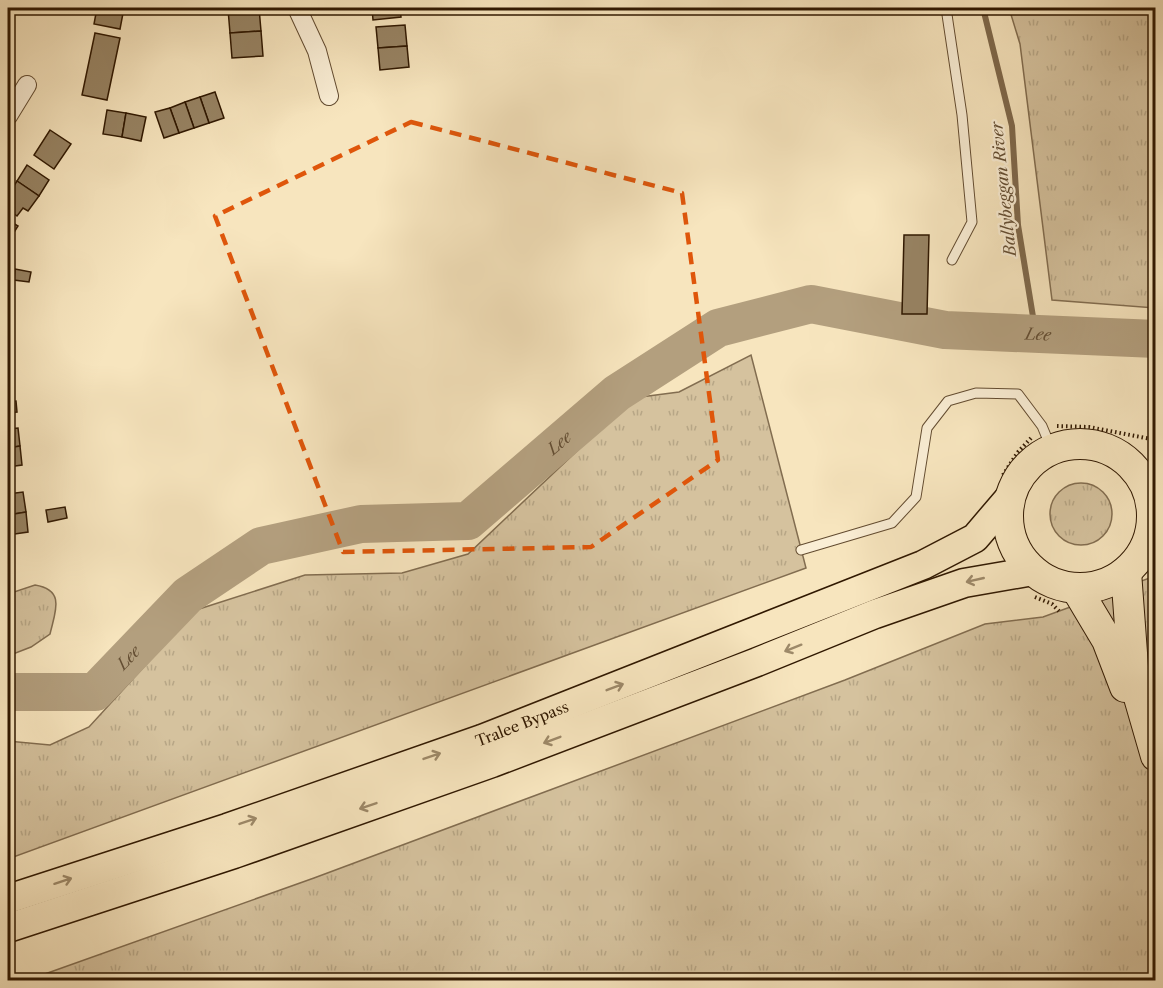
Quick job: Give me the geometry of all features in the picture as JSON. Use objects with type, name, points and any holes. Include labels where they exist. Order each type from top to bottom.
[{"type":"highway","points":[[1047,438],[1099,446],[1120,456],[1136,471],[1147,489],[1153,529],[1143,552],[1126,572],[1102,584],[1076,588],[1053,583],[1031,584],[1011,537],[1005,489],[1034,461],[1047,438]]},
{"type":"highway","points":[[1120,456],[1155,455]]},
{"type":"highway","points":[[1126,572],[1134,680],[1152,744]]},
{"type":"highway","points":[[1076,588],[1107,640],[1120,678],[1152,744]]},
{"type":"main road","name":"Tralee Bypass","points":[[8,900],[226,828],[482,739],[923,565],[975,538],[1005,489]]},
{"type":"main road","name":"Tralee Bypass","points":[[8,928],[234,854],[492,764],[875,614],[964,583],[1031,584]]},
{"type":"street","points":[[297,8],[317,51],[329,96]]},
{"type":"street","points":[[8,116],[27,85]]},
{"type":"lane","points":[[946,8],[962,115],[972,222],[952,260]]},
{"type":"lane","points":[[801,550],[892,523],[916,497],[927,428],[948,401],[976,393],[1018,394],[1047,438]]},
{"type":"path","points":[[1005,489],[1018,452],[1047,438],[1089,427],[1155,440]]},
{"type":"path","points":[[1031,584],[1038,597],[1052,604],[1064,615]]},
{"type":"path","points":[[1155,924],[1151,931],[1155,964]]},
{"type":"highlighted area","points":[[411,122],[682,193],[718,460],[591,547],[343,552],[215,216]]},
{"type":"green space","points":[[1009,8],[1155,8],[1155,308],[1052,300],[1020,44]]},
{"type":"green space","points":[[751,355],[806,568],[8,859],[8,741],[50,745],[89,727],[196,610],[305,575],[402,573],[468,554],[633,398],[679,392]]},
{"type":"green space","points":[[1081,483],[1098,488],[1103,492],[1107,497],[1112,514],[1107,531],[1103,536],[1098,540],[1081,545],[1064,540],[1059,536],[1055,531],[1050,514],[1055,497],[1059,492],[1064,488]]},
{"type":"green space","points":[[1155,576],[1155,980],[28,980],[314,878],[845,680],[985,624],[1043,617]]},
{"type":"green space","points":[[35,585],[45,588],[55,597],[56,610],[50,634],[31,647],[8,656],[8,594]]},
{"type":"building","points":[[97,8],[124,8],[120,29],[94,24]]},
{"type":"building","points":[[259,8],[261,31],[230,33],[228,9]]},
{"type":"building","points":[[372,8],[400,8],[401,17],[373,20]]},
{"type":"building","points":[[405,25],[407,46],[378,48],[376,27]]},
{"type":"building","points":[[261,31],[263,56],[232,58],[230,33]]},
{"type":"building","points":[[95,33],[120,38],[107,100],[82,95]]},
{"type":"building","points":[[407,46],[409,67],[380,70],[378,48]]},
{"type":"building","points":[[215,92],[224,118],[209,123],[200,97]]},
{"type":"building","points":[[200,97],[209,123],[194,128],[185,102]]},
{"type":"building","points":[[185,102],[194,128],[179,133],[170,108]]},
{"type":"building","points":[[170,108],[179,133],[164,138],[155,112]]},
{"type":"building","points":[[107,110],[126,113],[122,137],[103,134]]},
{"type":"building","points":[[126,113],[146,117],[141,141],[122,137]]},
{"type":"building","points":[[50,130],[71,144],[54,169],[34,155]]},
{"type":"building","points":[[27,165],[49,180],[39,196],[17,181]]},
{"type":"building","points":[[17,181],[39,196],[28,211],[23,208],[17,216],[8,209],[11,200],[8,195]]},
{"type":"building","points":[[8,220],[18,226],[8,242]]},
{"type":"building","points":[[904,235],[929,235],[927,314],[902,314]]},
{"type":"building","points":[[15,269],[31,272],[29,282],[14,280]]},
{"type":"building","points":[[11,363],[12,382],[8,382],[8,364]]},
{"type":"building","points":[[8,382],[12,382],[14,401],[8,402]]},
{"type":"building","points":[[16,401],[17,412],[8,413],[8,402]]},
{"type":"building","points":[[18,428],[20,446],[8,448],[8,429]]},
{"type":"building","points":[[20,446],[22,465],[8,467],[8,448]]},
{"type":"building","points":[[23,492],[26,512],[8,515],[8,494]]},
{"type":"building","points":[[65,507],[67,518],[48,522],[46,510]]},
{"type":"building","points":[[26,512],[28,532],[8,535],[8,515]]},
{"type":"waterway","name":"Ballybeggan River","points":[[983,8],[1012,126],[1018,225],[1036,335]]},
{"type":"waterway","name":"Lee","points":[[8,692],[95,692],[188,595],[261,546],[361,524],[468,521],[617,393],[718,328],[811,304],[945,330],[1156,339]]}]
